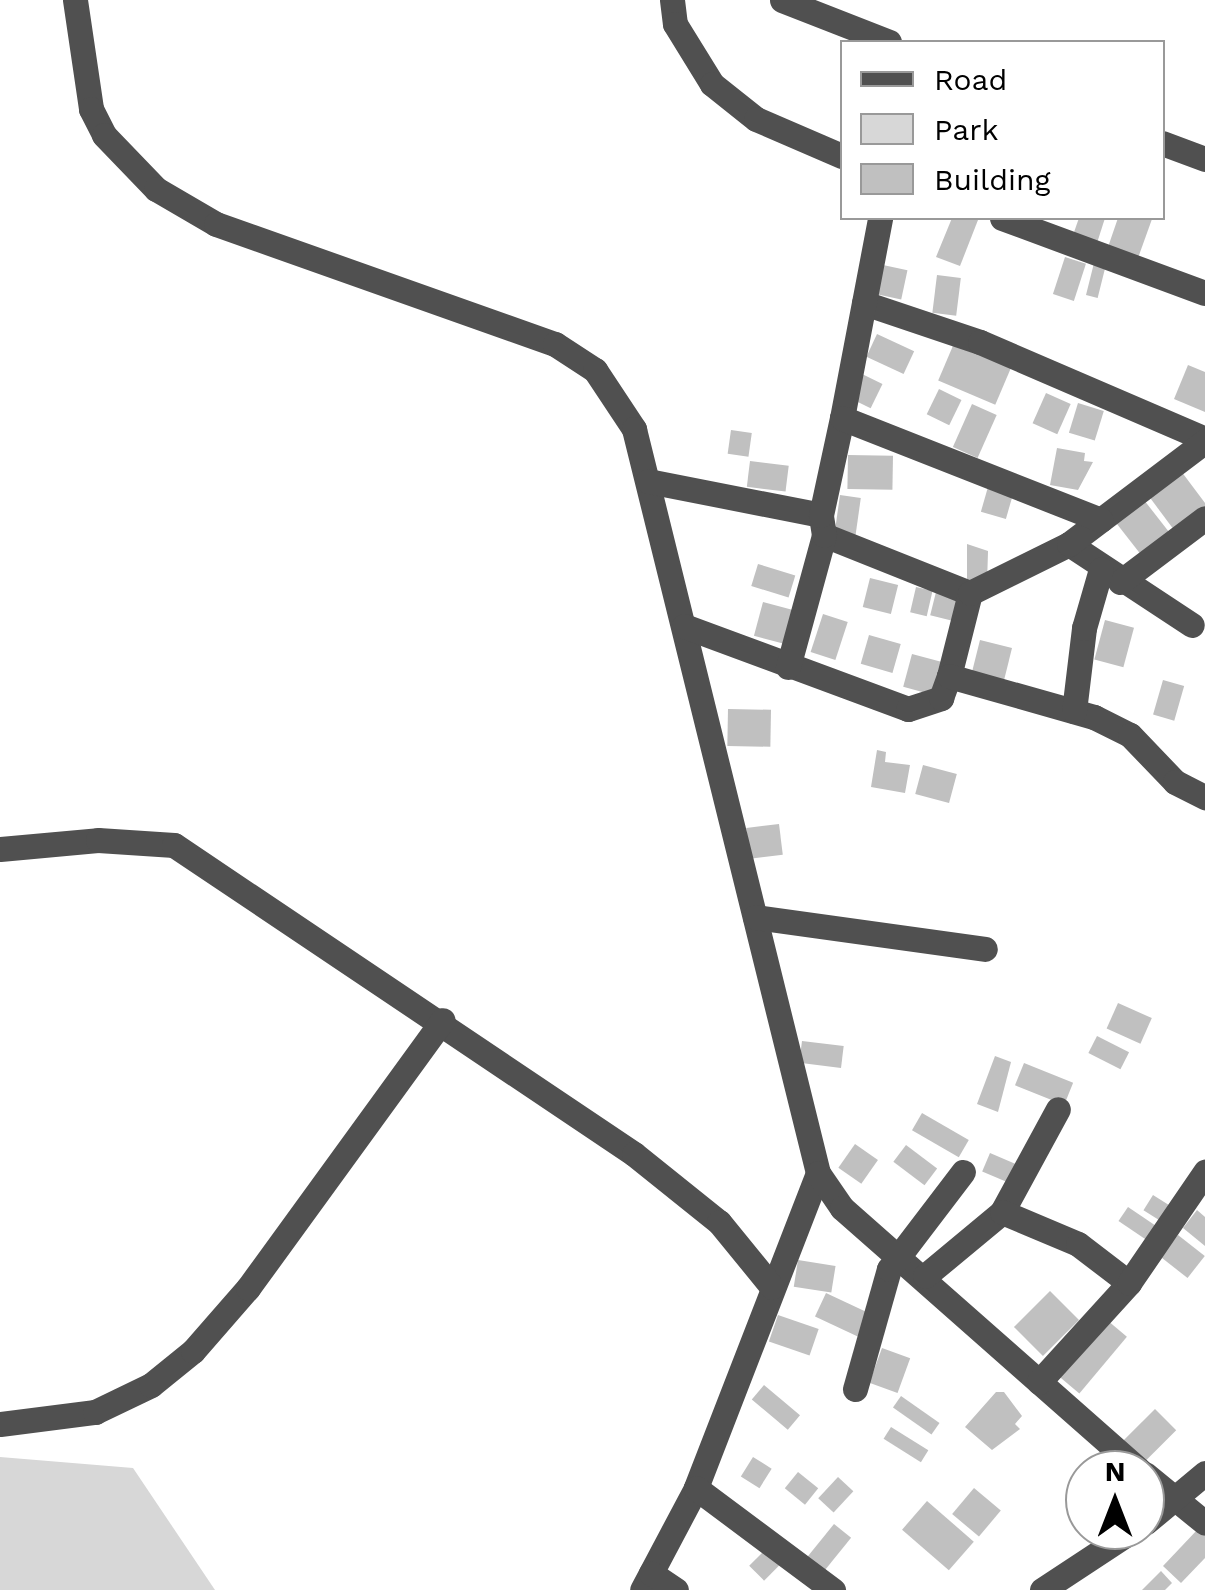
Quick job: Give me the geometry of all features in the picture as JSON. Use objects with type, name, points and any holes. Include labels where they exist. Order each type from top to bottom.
[{"type":"street","points":[[75,0],[91,109],[104,135],[156,189],[216,224],[556,344],[595,370],[634,429],[818,1173],[842,1208],[925,1276],[1117,1450]]},
{"type":"street","points":[[672,0],[675,24],[712,84],[756,119],[840,155]]},
{"type":"street","points":[[782,0],[883,40]]},
{"type":"street","points":[[1165,143],[1205,159]]},
{"type":"street","points":[[788,667],[823,525],[880,220]]},
{"type":"street","points":[[1007,220],[1205,294]]},
{"type":"street","points":[[864,304],[980,342],[1205,440],[1069,544],[970,593]]},
{"type":"street","points":[[842,418],[1100,520]]},
{"type":"street","points":[[648,481],[823,525],[970,593]]},
{"type":"street","points":[[1074,712],[1084,628],[1110,576],[1205,518]]},
{"type":"street","points":[[1069,544],[1110,576],[1192,625]]},
{"type":"street","points":[[684,626],[908,709],[942,698],[970,593]]},
{"type":"street","points":[[950,676],[1074,712],[1130,735],[1175,782],[1205,797]]},
{"type":"street","points":[[0,849],[98,840],[174,845],[443,1020],[719,1222],[772,1286]]},
{"type":"street","points":[[755,917],[985,949]]},
{"type":"street","points":[[0,1424],[95,1412],[150,1386],[194,1350],[248,1288],[443,1020]]},
{"type":"street","points":[[925,1276],[1002,1212],[1058,1109]]},
{"type":"street","points":[[855,1388],[898,1254],[963,1172]]},
{"type":"street","points":[[1039,1382],[1129,1284],[1205,1172]]},
{"type":"street","points":[[676,1590],[646,1582],[696,1488],[818,1173]]},
{"type":"street","points":[[1002,1212],[1078,1244],[1129,1284]]},
{"type":"street","points":[[1165,1504],[1205,1473]]},
{"type":"street","points":[[696,1488],[833,1590]]},
{"type":"street","points":[[1165,1489],[1205,1523]]},
{"type":"street","points":[[1042,1590],[1103,1550]]},
{"type":"green space","points":[[0,1457],[133,1468],[215,1590],[0,1590]]},
{"type":"building","points":[[951,220],[978,220],[960,266],[936,257]]},
{"type":"building","points":[[1078,220],[1104,220],[1097,243],[1073,235]]},
{"type":"building","points":[[1117,220],[1152,220],[1138,258],[1108,247]]},
{"type":"building","points":[[1065,257],[1086,264],[1074,301],[1053,294]]},
{"type":"building","points":[[1094,263],[1106,266],[1098,298],[1086,295]]},
{"type":"building","points":[[883,265],[907,270],[901,300],[877,294]]},
{"type":"building","points":[[937,275],[961,278],[956,316],[932,313]]},
{"type":"building","points":[[877,334],[914,351],[904,374],[866,357]]},
{"type":"building","points":[[955,341],[1012,365],[995,405],[938,381]]},
{"type":"building","points":[[1188,365],[1205,372],[1205,412],[1174,399]]},
{"type":"building","points":[[860,373],[882,384],[871,408],[848,397]]},
{"type":"building","points":[[939,389],[961,400],[949,425],[927,414]]},
{"type":"building","points":[[1046,393],[1071,404],[1057,434],[1033,423]]},
{"type":"building","points":[[1078,403],[1104,411],[1095,441],[1069,433]]},
{"type":"building","points":[[972,404],[997,415],[978,458],[953,447]]},
{"type":"building","points":[[731,430],[752,433],[748,457],[728,454]]},
{"type":"building","points":[[1057,448],[1085,453],[1084,461],[1093,462],[1078,490],[1050,485]]},
{"type":"building","points":[[848,455],[893,456],[892,490],[847,489]]},
{"type":"building","points":[[750,461],[789,466],[786,492],[747,487]]},
{"type":"building","points":[[1181,471],[1205,503],[1205,513],[1177,534],[1148,495]]},
{"type":"building","points":[[990,480],[1015,487],[1006,519],[981,512]]},
{"type":"building","points":[[840,495],[861,498],[855,537],[835,534]]},
{"type":"building","points":[[1144,500],[1172,536],[1144,558],[1116,522]]},
{"type":"building","points":[[967,544],[988,551],[987,583],[967,583]]},
{"type":"building","points":[[758,564],[795,575],[789,597],[751,586]]},
{"type":"building","points":[[870,578],[898,585],[891,614],[863,607]]},
{"type":"building","points":[[916,587],[933,591],[927,616],[910,612]]},
{"type":"building","points":[[936,592],[964,599],[958,622],[930,615]]},
{"type":"building","points":[[763,602],[796,611],[787,645],[754,636]]},
{"type":"building","points":[[823,614],[848,622],[835,660],[811,652]]},
{"type":"building","points":[[1105,620],[1134,628],[1123,667],[1094,660]]},
{"type":"building","points":[[869,635],[901,644],[892,673],[861,664]]},
{"type":"building","points":[[980,640],[1012,648],[1004,682],[972,674]]},
{"type":"building","points":[[912,654],[946,663],[937,696],[903,687]]},
{"type":"building","points":[[1163,680],[1184,686],[1174,721],[1153,715]]},
{"type":"building","points":[[728,709],[771,710],[770,747],[727,746]]},
{"type":"building","points":[[877,750],[886,752],[885,762],[910,765],[905,793],[871,787]]},
{"type":"building","points":[[923,765],[957,774],[949,803],[915,794]]},
{"type":"building","points":[[779,824],[783,855],[750,859],[746,828]]},
{"type":"building","points":[[1118,1003],[1152,1018],[1140,1044],[1107,1029]]},
{"type":"building","points":[[1097,1036],[1129,1052],[1120,1069],[1088,1053]]},
{"type":"building","points":[[802,1041],[844,1046],[841,1068],[799,1063]]},
{"type":"building","points":[[995,1056],[1011,1062],[998,1112],[977,1104]]},
{"type":"building","points":[[1024,1063],[1073,1083],[1064,1105],[1015,1085]]},
{"type":"building","points":[[922,1113],[969,1140],[959,1157],[912,1130]]},
{"type":"building","points":[[855,1144],[878,1160],[861,1184],[838,1168]]},
{"type":"building","points":[[906,1145],[937,1168],[925,1185],[893,1162]]},
{"type":"building","points":[[990,1153],[1021,1166],[1013,1185],[982,1171]]},
{"type":"building","points":[[1153,1195],[1172,1207],[1162,1222],[1143,1210]]},
{"type":"building","points":[[1128,1207],[1159,1228],[1149,1242],[1118,1221]]},
{"type":"building","points":[[1197,1210],[1205,1217],[1205,1246],[1183,1228]]},
{"type":"building","points":[[1178,1235],[1205,1256],[1188,1278],[1161,1257]]},
{"type":"building","points":[[798,1260],[836,1266],[831,1293],[794,1287]]},
{"type":"building","points":[[1050,1291],[1079,1320],[1043,1356],[1014,1327]]},
{"type":"building","points":[[826,1293],[874,1315],[863,1339],[815,1317]]},
{"type":"building","points":[[778,1315],[819,1329],[810,1355],[769,1341]]},
{"type":"building","points":[[1107,1320],[1127,1337],[1079,1393],[1059,1377]]},
{"type":"building","points":[[882,1348],[910,1358],[898,1393],[869,1383]]},
{"type":"building","points":[[764,1385],[800,1415],[788,1430],[752,1400]]},
{"type":"building","points":[[996,1392],[1004,1392],[1022,1416],[1015,1424],[1020,1429],[992,1450],[965,1427]]},
{"type":"building","points":[[901,1396],[940,1423],[931,1434],[893,1407]]},
{"type":"building","points":[[1155,1409],[1176,1430],[1156,1450],[1132,1450],[1123,1441]]},
{"type":"building","points":[[891,1427],[928,1450],[921,1462],[884,1439]]},
{"type":"building","points":[[753,1457],[772,1469],[759,1488],[741,1477]]},
{"type":"building","points":[[798,1472],[818,1488],[805,1505],[785,1488]]},
{"type":"building","points":[[838,1477],[853,1491],[834,1513],[818,1498]]},
{"type":"building","points":[[974,1488],[1001,1510],[979,1537],[952,1514]]},
{"type":"building","points":[[927,1501],[974,1542],[949,1570],[902,1530]]},
{"type":"building","points":[[834,1524],[851,1538],[823,1573],[806,1559]]},
{"type":"building","points":[[1198,1529],[1205,1536],[1205,1558],[1181,1583],[1163,1566]]},
{"type":"building","points":[[769,1546],[784,1561],[764,1581],[749,1566]]},
{"type":"building","points":[[1161,1571],[1172,1583],[1165,1590],[1142,1590]]}]
